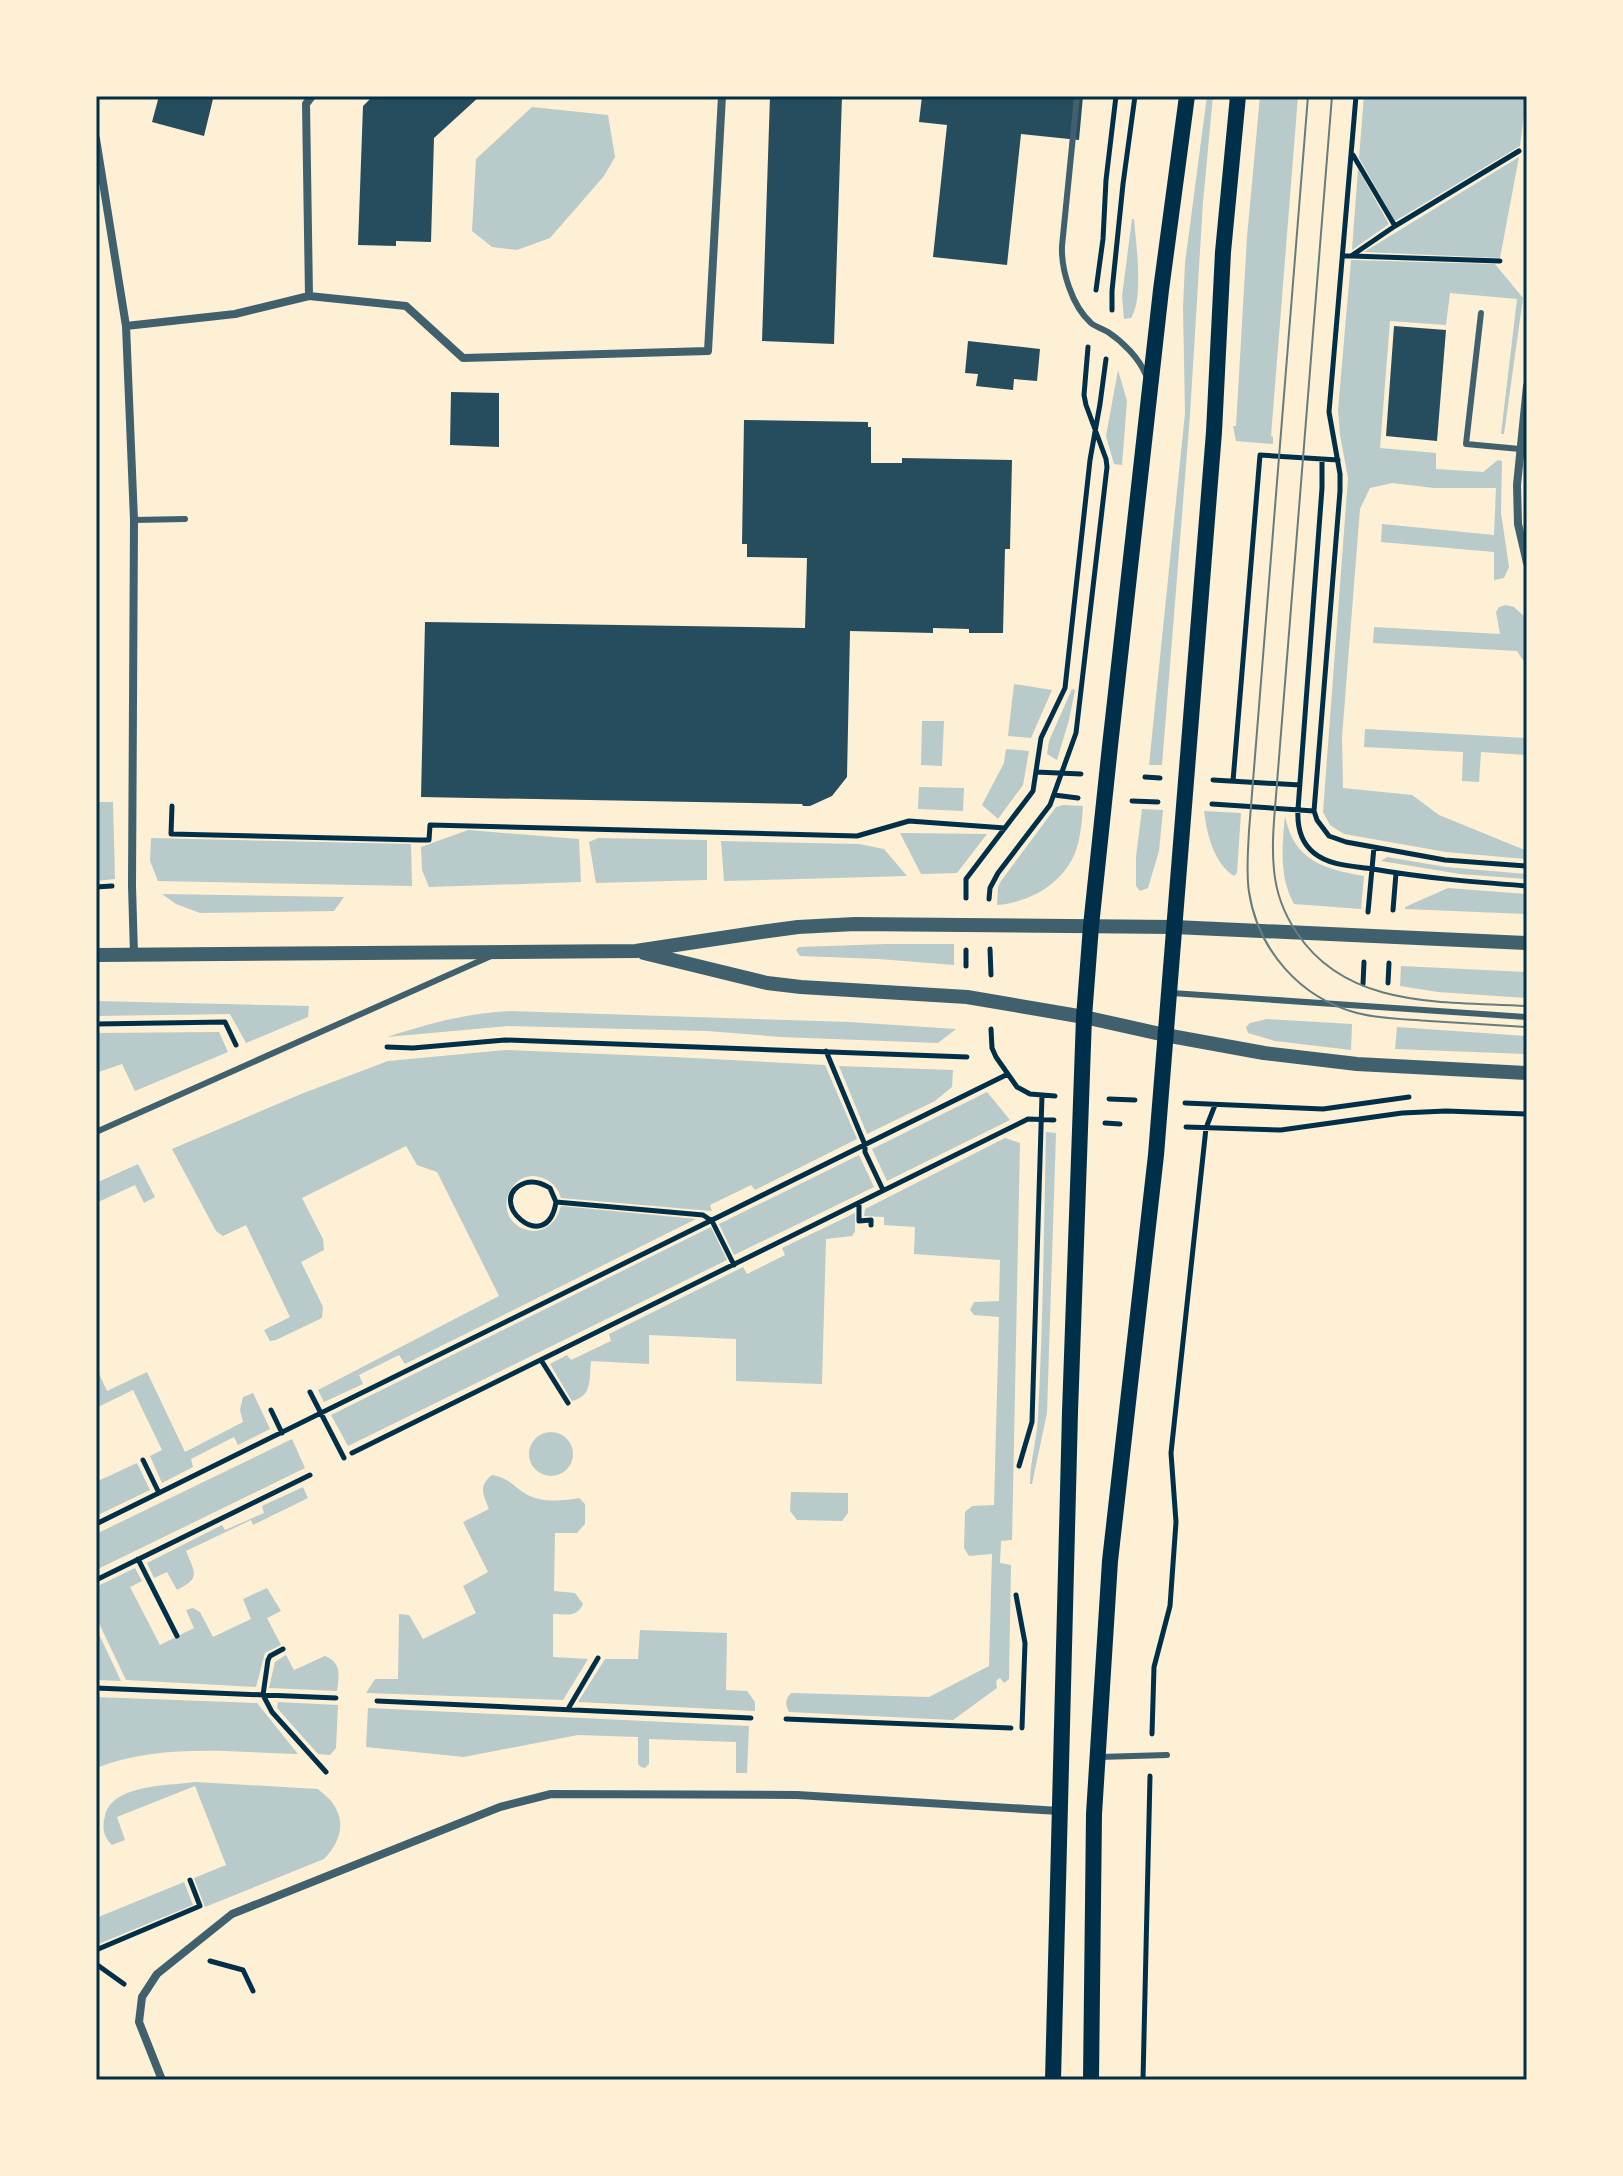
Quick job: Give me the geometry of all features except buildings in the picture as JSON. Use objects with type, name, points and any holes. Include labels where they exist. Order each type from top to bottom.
[{"type":"main road","points":[[1053,2080],[1084,1017],[1091,926],[1150,391],[1187,96]]},
{"type":"main road","points":[[1091,2080],[1094,1814],[1112,1548],[1151,1201],[1214,432],[1225,223],[1238,96]]},
{"type":"street","points":[[309,296],[306,104],[312,96]]},
{"type":"street","points":[[126,326],[235,314],[309,296],[406,306],[463,358],[708,351],[722,96]]},
{"type":"street","points":[[96,139],[126,326],[134,520],[134,954]]},
{"type":"street","points":[[1527,386],[1517,485],[1518,524],[1527,563]]},
{"type":"street","points":[[96,955],[636,951],[812,926],[918,924],[1174,927],[1527,943]]},
{"type":"street","points":[[636,951],[767,983],[967,997],[1264,1053],[1357,1064],[1527,1073]]},
{"type":"street","points":[[162,2080],[139,2022],[142,1997],[157,1974],[232,1914],[500,1807],[551,1794],[797,1795],[1059,1811]]},
{"type":"lane","points":[[1077,96],[1061,258],[1064,274],[1080,309],[1091,323],[1123,344],[1143,368],[1150,391]]},
{"type":"lane","points":[[1481,313],[1466,444],[1520,449]]},
{"type":"lane","points":[[134,520],[185,519]]},
{"type":"lane","points":[[96,1132],[500,952]]},
{"type":"lane","points":[[1168,993],[1527,1017]]},
{"type":"lane","points":[[1099,1757],[1167,1755]]},
{"type":"path","points":[[990,905],[993,880],[1050,805],[1078,722],[1107,473],[1106,459],[1086,405],[1083,386],[1103,239],[1116,96]]},
{"type":"path","points":[[965,904],[966,879],[1033,791],[1041,738],[1065,688],[1135,96]]},
{"type":"path","points":[[1356,96],[1329,412],[1340,491],[1314,811],[1329,836],[1346,842],[1445,860],[1527,866]]},
{"type":"path","points":[[1351,256],[1519,151]]},
{"type":"path","points":[[1351,152],[1395,226]]},
{"type":"path","points":[[1343,256],[1500,261]]},
{"type":"path","points":[[1233,781],[1260,455],[1338,460]]},
{"type":"path","points":[[1322,459],[1297,823],[1305,844],[1326,861],[1449,880],[1527,886]]},
{"type":"path","points":[[1036,772],[1086,774]]},
{"type":"path","points":[[1206,780],[1300,785]]},
{"type":"path","points":[[1054,795],[1084,798]]},
{"type":"path","points":[[1142,801],[1163,802]]},
{"type":"path","points":[[1204,804],[1314,811]]},
{"type":"path","points":[[172,806],[171,834],[429,840],[430,825],[857,836],[909,821],[1005,828]]},
{"type":"path","points":[[1369,909],[1374,847]]},
{"type":"path","points":[[1393,910],[1396,873]]},
{"type":"path","points":[[96,887],[113,886]]},
{"type":"path","points":[[966,945],[966,966]]},
{"type":"path","points":[[990,946],[990,969]]},
{"type":"path","points":[[1363,976],[1364,961]]},
{"type":"path","points":[[1388,983],[1389,962]]},
{"type":"path","points":[[96,1024],[225,1022],[245,1066]]},
{"type":"path","points":[[991,1032],[992,1048],[1017,1087],[1023,1092],[1057,1096]]},
{"type":"path","points":[[387,1047],[413,1048],[505,1040],[967,1057]]},
{"type":"path","points":[[826,1051],[883,1191]]},
{"type":"path","points":[[96,1524],[1008,1074]]},
{"type":"path","points":[[1378,1115],[1380,1089]]},
{"type":"path","points":[[1019,1466],[1032,1422],[1042,1095]]},
{"type":"path","points":[[1193,1103],[1323,1109],[1418,1096]]},
{"type":"path","points":[[1152,1735],[1154,1667],[1170,1606],[1176,1522],[1171,1453],[1206,1128],[1215,1105]]},
{"type":"path","points":[[1181,1127],[1264,1131],[1302,1129],[1378,1115],[1446,1111],[1527,1114]]},
{"type":"path","points":[[352,1453],[1028,1119],[1059,1120]]},
{"type":"path","points":[[535,1181],[550,1188],[556,1202],[549,1218],[532,1226],[522,1223],[511,1207],[515,1190],[524,1183],[535,1181]]},
{"type":"path","points":[[556,1202],[703,1215],[712,1221],[734,1265]]},
{"type":"path","points":[[859,1202],[859,1221],[871,1220],[871,1225]]},
{"type":"path","points":[[541,1360],[568,1403]]},
{"type":"path","points":[[310,1392],[344,1458]]},
{"type":"path","points":[[271,1410],[282,1433]]},
{"type":"path","points":[[143,1460],[159,1493]]},
{"type":"path","points":[[96,1580],[310,1475]]},
{"type":"path","points":[[138,1559],[177,1636]]},
{"type":"path","points":[[1016,1595],[1025,1643],[1022,1728]]},
{"type":"path","points":[[283,1649],[268,1660],[263,1695],[272,1712],[326,1772]]},
{"type":"path","points":[[568,1709],[598,1658]]},
{"type":"path","points":[[96,1688],[336,1698]]},
{"type":"path","points":[[377,1701],[751,1718]]},
{"type":"path","points":[[786,1719],[1011,1728]]},
{"type":"path","points":[[1143,2080],[1150,1772]]},
{"type":"path","points":[[96,1950],[200,1906],[190,1880]]},
{"type":"path","points":[[199,1958],[243,1970],[253,1991]]},
{"type":"shaded area","points":[[1207,96],[1213,96],[1162,765],[1149,765],[1185,413],[1185,263]]},
{"type":"shaded area","points":[[1260,96],[1298,96],[1271,436],[1273,444],[1236,441],[1233,426],[1236,426],[1247,237]]},
{"type":"shaded area","points":[[1364,96],[1526,96],[1520,146],[1395,221],[1359,158]]},
{"type":"shaded area","points":[[532,107],[608,115],[615,157],[604,176],[550,238],[517,250],[492,247],[472,231],[476,159]]},
{"type":"shaded area","points":[[1519,157],[1500,258],[1364,252]]},
{"type":"shaded area","points":[[1358,169],[1389,224],[1352,250]]},
{"type":"shaded area","points":[[1132,219],[1137,256],[1137,298],[1131,318],[1124,319],[1122,296]]},
{"type":"shaded area","points":[[1351,260],[1495,264],[1523,298],[1504,434],[1501,434],[1517,299],[1450,293],[1446,325],[1390,321],[1380,448],[1436,453],[1436,469],[1483,472],[1498,460],[1502,461],[1501,513],[1509,567],[1504,578],[1494,580],[1494,552],[1381,542],[1382,524],[1494,535],[1496,488],[1434,488],[1392,483],[1370,488],[1360,509],[1342,737],[1343,788],[1412,795],[1439,815],[1527,851],[1527,859],[1446,852],[1344,834],[1330,825],[1323,812],[1348,478],[1338,410]]},
{"type":"shaded area","points":[[1118,370],[1127,401],[1122,465],[1114,464],[1106,436]]},
{"type":"shaded area","points":[[1506,605],[1514,607],[1527,619],[1527,666],[1517,651],[1373,643],[1374,627],[1500,634],[1496,612]]},
{"type":"shaded area","points":[[1014,684],[1052,690],[1031,738],[1008,736]]},
{"type":"shaded area","points":[[1072,689],[1075,690],[1069,720],[1057,760],[1047,754],[1049,741]]},
{"type":"shaded area","points":[[922,721],[944,721],[942,766],[921,765]]},
{"type":"shaded area","points":[[1365,729],[1527,738],[1527,755],[1481,752],[1479,782],[1462,781],[1463,752],[1364,747]]},
{"type":"shaded area","points":[[1006,749],[1029,751],[1023,785],[998,819],[982,805],[1004,763]]},
{"type":"shaded area","points":[[919,787],[964,788],[963,811],[918,809]]},
{"type":"shaded area","points":[[96,802],[113,802],[115,879],[96,881]]},
{"type":"shaded area","points":[[1083,806],[1078,844],[1066,869],[1036,894],[997,905],[1001,881],[1056,807]]},
{"type":"shaded area","points":[[1142,809],[1163,810],[1159,851],[1148,888],[1140,891],[1136,886],[1136,857]]},
{"type":"shaded area","points":[[1204,811],[1241,813],[1237,873],[1234,876],[1217,856]]},
{"type":"shaded area","points":[[1285,816],[1289,831],[1303,853],[1324,866],[1364,876],[1361,909],[1294,904],[1284,872]]},
{"type":"shaded area","points":[[468,830],[579,839],[581,882],[429,887],[422,870],[421,847]]},
{"type":"shaded area","points":[[900,833],[987,834],[957,873],[921,874]]},
{"type":"shaded area","points":[[151,838],[411,844],[412,886],[158,881],[150,861]]},
{"type":"shaded area","points":[[598,838],[707,840],[707,880],[596,883],[589,842]]},
{"type":"shaded area","points":[[721,841],[859,844],[884,849],[907,876],[724,881]]},
{"type":"shaded area","points":[[1387,857],[1446,867],[1527,874],[1527,879],[1460,874],[1381,861]]},
{"type":"shaded area","points":[[1448,888],[1527,894],[1527,914],[1405,909]]},
{"type":"shaded area","points":[[162,894],[344,897],[334,911],[200,913],[176,904]]},
{"type":"shaded area","points":[[954,944],[954,965],[800,956],[796,950],[799,947]]},
{"type":"shaded area","points":[[1401,966],[1527,972],[1527,998],[1400,986]]},
{"type":"shaded area","points":[[96,1001],[309,1006],[308,1017],[246,1043],[230,1014],[96,1016]]},
{"type":"shaded area","points":[[510,1011],[849,1022],[956,1029],[938,1043],[707,1031],[508,1026],[387,1037],[447,1020]]},
{"type":"shaded area","points":[[1267,1019],[1352,1024],[1351,1050],[1275,1041],[1248,1033],[1246,1027],[1250,1023]]},
{"type":"shaded area","points":[[1397,1027],[1527,1036],[1527,1054],[1395,1049]]},
{"type":"shaded area","points":[[219,1032],[228,1052],[135,1091],[122,1064],[96,1073],[96,1033]]},
{"type":"shaded area","points":[[505,1050],[825,1065],[857,1139],[755,1190],[751,1185],[710,1205],[712,1211],[561,1198],[548,1181],[533,1176],[523,1178],[509,1193],[508,1213],[514,1222],[531,1231],[548,1226],[561,1206],[696,1219],[405,1364],[399,1355],[359,1375],[363,1384],[324,1402],[318,1390],[499,1296],[437,1172],[417,1165],[406,1146],[302,1198],[323,1239],[324,1250],[301,1262],[323,1307],[322,1318],[270,1341],[264,1330],[290,1317],[246,1225],[223,1236],[216,1231],[172,1149],[388,1061]]},
{"type":"shaded area","points":[[839,1066],[953,1070],[952,1087],[935,1101],[867,1134]]},
{"type":"shaded area","points":[[987,1092],[1010,1120],[887,1181],[872,1149]]},
{"type":"shaded area","points":[[1046,1132],[1056,1133],[1047,1413],[1030,1484],[1040,1381]]},
{"type":"shaded area","points":[[1005,1138],[1020,1143],[1012,1540],[1001,1541],[1000,1563],[1011,1565],[1009,1679],[1004,1683],[1000,1678],[996,1681],[997,1688],[953,1720],[789,1712],[786,1702],[791,1693],[929,1697],[989,1666],[992,1554],[969,1556],[964,1548],[965,1512],[972,1506],[994,1505],[999,1317],[974,1315],[970,1310],[974,1302],[999,1301],[1000,1260],[914,1254],[915,1227],[884,1225],[884,1217],[864,1216],[865,1209]]},
{"type":"shaded area","points":[[859,1155],[874,1187],[734,1255],[719,1224]]},
{"type":"shaded area","points":[[138,1164],[155,1197],[144,1203],[135,1185],[96,1203],[96,1183]]},
{"type":"shaded area","points":[[855,1213],[852,1236],[826,1239],[822,1384],[736,1381],[736,1339],[649,1335],[649,1364],[591,1361],[587,1391],[572,1401],[550,1364],[567,1355],[571,1360],[611,1341],[609,1334],[743,1267],[747,1274],[785,1255],[782,1248]]},
{"type":"shaded area","points":[[711,1227],[727,1260],[348,1446],[331,1415]]},
{"type":"shaded area","points":[[96,1367],[107,1391],[147,1372],[185,1452],[243,1422],[240,1410],[243,1397],[253,1393],[270,1429],[238,1445],[234,1437],[191,1459],[193,1467],[162,1483],[150,1456],[162,1450],[133,1390],[96,1408]]},
{"type":"shaded area","points":[[551,1432],[566,1439],[573,1454],[566,1469],[551,1476],[536,1469],[529,1454],[536,1439]]},
{"type":"shaded area","points":[[292,1439],[305,1468],[96,1570],[96,1534]]},
{"type":"shaded area","points":[[137,1463],[150,1490],[96,1516],[96,1477],[98,1481]]},
{"type":"shaded area","points":[[492,1475],[507,1480],[538,1499],[579,1498],[585,1504],[585,1524],[577,1533],[555,1533],[554,1591],[575,1593],[583,1604],[574,1613],[553,1614],[553,1657],[588,1659],[563,1700],[366,1693],[375,1679],[398,1679],[399,1614],[409,1615],[423,1639],[476,1613],[463,1586],[488,1572],[463,1522],[489,1509],[483,1487]]},
{"type":"shaded area","points":[[303,1487],[308,1498],[253,1525],[251,1520],[186,1551],[194,1574],[185,1586],[177,1590],[167,1572],[154,1578],[147,1563],[222,1525],[225,1530],[264,1513],[262,1506]]},
{"type":"shaded area","points":[[791,1492],[848,1493],[848,1513],[842,1521],[797,1520],[790,1511]]},
{"type":"shaded area","points":[[135,1568],[142,1581],[130,1587],[160,1645],[194,1628],[186,1610],[193,1608],[200,1612],[213,1637],[251,1619],[243,1599],[267,1588],[281,1611],[267,1618],[281,1645],[265,1653],[256,1687],[126,1680],[96,1617],[96,1587]]},
{"type":"shaded area","points":[[96,1628],[121,1681],[96,1680]]},
{"type":"shaded area","points":[[640,1630],[727,1633],[726,1690],[747,1691],[755,1702],[755,1711],[578,1702],[605,1659],[638,1659]]},
{"type":"shaded area","points":[[286,1655],[294,1670],[325,1656],[330,1659],[338,1670],[337,1691],[269,1688],[275,1662]]},
{"type":"shaded area","points":[[96,1697],[257,1703],[298,1754],[170,1752],[120,1760],[96,1768]]},
{"type":"shaded area","points":[[278,1702],[338,1705],[336,1748],[330,1755],[318,1754],[277,1708]]},
{"type":"shaded area","points":[[368,1708],[749,1726],[747,1773],[736,1773],[736,1742],[649,1739],[649,1764],[645,1768],[638,1764],[638,1737],[578,1735],[464,1757],[366,1747]]},
{"type":"shaded area","points":[[195,1782],[318,1789],[330,1800],[340,1818],[334,1847],[324,1859],[205,1907],[194,1878],[226,1865],[195,1786],[117,1817],[125,1840],[112,1845],[104,1828],[110,1806],[129,1792]]},
{"type":"shaded area","points":[[184,1882],[193,1905],[96,1945],[96,1918]]},
{"type":"tram line","points":[[1308,96],[1249,831],[1249,892],[1254,913],[1272,952],[1300,983],[1336,1006],[1384,1018],[1527,1027]]},
{"type":"tram line","points":[[1332,96],[1274,816],[1273,859],[1277,886],[1285,911],[1297,933],[1318,958],[1343,976],[1371,989],[1400,996],[1432,1001],[1527,1006]]}]
